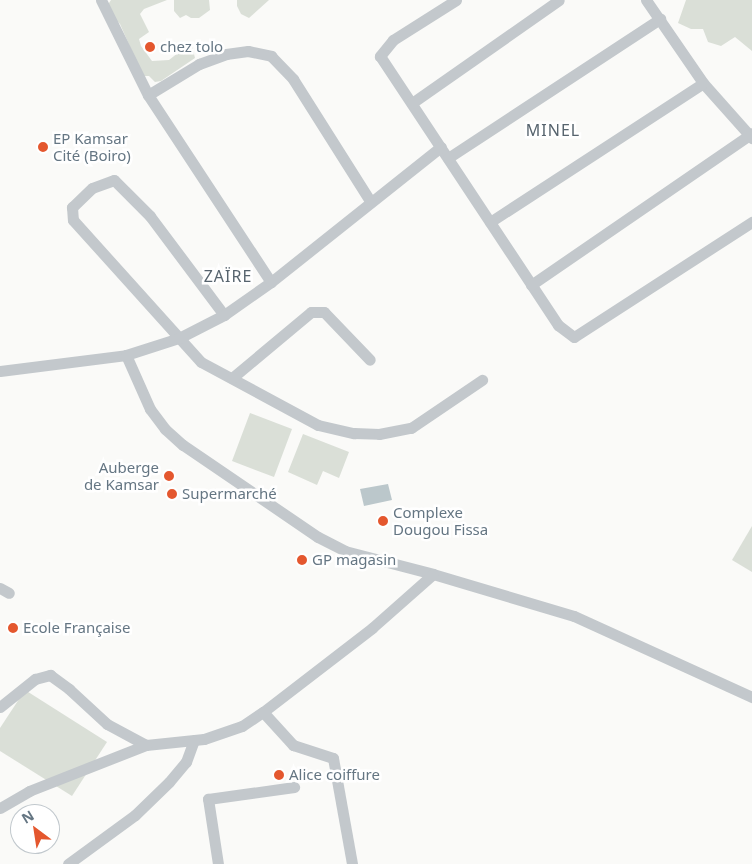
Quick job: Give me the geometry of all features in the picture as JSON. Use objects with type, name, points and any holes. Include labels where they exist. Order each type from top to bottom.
[{"type":"street","points":[[101,0],[148,95],[270,282]]},
{"type":"street","points":[[456,0],[394,40],[380,56],[558,325],[574,337],[752,222]]},
{"type":"street","points":[[412,103],[559,0]]},
{"type":"street","points":[[532,285],[751,135],[703,83],[646,0]]},
{"type":"street","points":[[448,158],[660,19]]},
{"type":"street","points":[[148,95],[199,64],[226,54],[248,51],[271,56],[293,79],[370,201]]},
{"type":"street","points":[[490,222],[703,83]]},
{"type":"street","points":[[0,371],[126,355],[179,338],[224,314],[270,282],[370,201],[441,147]]},
{"type":"street","points":[[224,314],[150,216],[114,180],[92,188],[72,206],[74,220],[201,362],[318,425],[354,433],[379,434],[411,428],[482,380]]},
{"type":"street","points":[[232,378],[311,312],[324,312],[370,360]]},
{"type":"street","points":[[126,355],[150,409],[165,429],[183,445],[325,540],[345,551],[433,574],[596,624],[752,697]]},
{"type":"street","points":[[0,808],[29,791],[146,745],[204,739],[242,726],[372,628],[433,574]]},
{"type":"street","points":[[0,707],[36,679],[50,675],[63,684],[107,724],[146,745]]},
{"type":"street","points":[[263,712],[292,745],[332,758],[352,864]]},
{"type":"street","points":[[68,864],[135,815],[169,782],[186,762],[194,740]]},
{"type":"street","points":[[218,864],[208,799],[294,787]]},
{"type":"shaded area","points":[[111,0],[167,0],[144,9],[140,14],[149,32],[139,39],[141,46],[152,61],[169,60],[183,49],[192,46],[195,58],[161,81],[155,82],[149,76],[143,76],[120,24],[111,15],[107,6]]},
{"type":"shaded area","points":[[174,0],[209,0],[210,10],[199,18],[191,18],[186,15],[180,18],[174,11]]},
{"type":"shaded area","points":[[237,0],[269,0],[249,18],[241,14],[237,6]]},
{"type":"shaded area","points":[[686,0],[752,0],[752,51],[735,37],[721,46],[708,42],[703,29],[691,29],[678,23]]},
{"type":"shaded area","points":[[250,413],[292,429],[274,477],[232,461]]},
{"type":"shaded area","points":[[303,434],[349,452],[339,478],[323,471],[317,485],[288,472]]},
{"type":"shaded area","points":[[388,484],[392,500],[364,506],[360,489]]},
{"type":"shaded area","points":[[752,526],[752,572],[732,560]]},
{"type":"shaded area","points":[[25,690],[107,742],[72,796],[0,751],[0,728]]},
{"type":"place","name":"chez tolo","points":[[150,47]]},
{"type":"place","name":"EP Kamsar Cité (Boiro)","points":[[43,147]]},
{"type":"place","name":"Auberge de Kamsar","points":[[169,476]]},
{"type":"place","name":"Supermarché","points":[[172,494]]},
{"type":"place","name":"Complexe Dougou Fissa","points":[[383,521]]},
{"type":"place","name":"GP magasin","points":[[302,560]]},
{"type":"place","name":"Ecole Française","points":[[13,628]]},
{"type":"place","name":"Alice coiffure","points":[[279,775]]},
{"type":"district","name":"MINEL","points":[[553,130]]},
{"type":"district","name":"ZAÏRE","points":[[228,276]]}]
